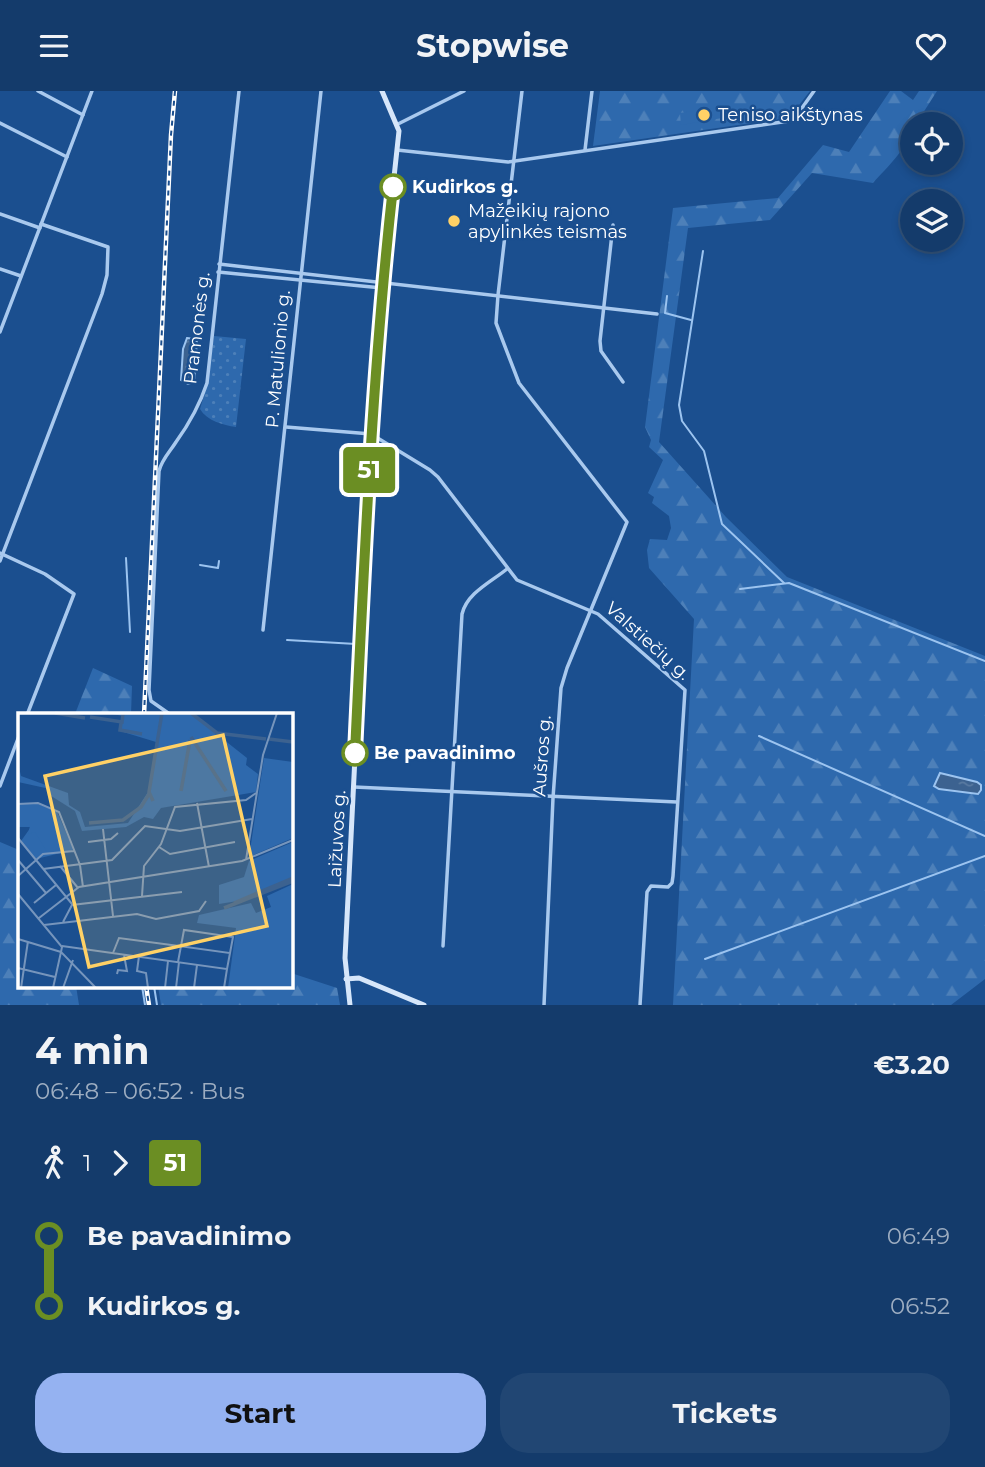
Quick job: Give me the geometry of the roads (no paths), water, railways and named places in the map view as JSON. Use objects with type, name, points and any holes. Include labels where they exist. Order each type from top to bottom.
[{"type":"main road","name":"Laižuvos g.","points":[[350,1005],[346,979],[353,787],[371,434],[398,124],[382,91]]},
{"type":"main road","points":[[346,979],[359,978],[424,1005]]},
{"type":"street","points":[[38,91],[83,115]]},
{"type":"street","points":[[0,332],[92,91]]},
{"type":"street","name":"Pramonės g.","points":[[168,713],[151,701],[149,690],[159,471],[162,460],[197,409],[207,383],[239,91]]},
{"type":"street","name":"P. Matulionio g.","points":[[263,630],[321,91]]},
{"type":"street","points":[[398,124],[464,91]]},
{"type":"street","points":[[498,295],[522,91]]},
{"type":"street","points":[[585,150],[592,91]]},
{"type":"street","points":[[397,150],[508,162],[789,121],[797,115],[814,91]]},
{"type":"street","points":[[0,123],[67,157]]},
{"type":"street","points":[[0,214],[108,247],[108,268],[102,294],[0,561]]},
{"type":"street","points":[[613,225],[600,341],[601,351],[623,382]]},
{"type":"street","points":[[219,264],[382,285]]},
{"type":"street","points":[[0,269],[22,276]]},
{"type":"street","points":[[219,272],[498,295],[657,314]]},
{"type":"street","name":"Aušros g.","points":[[498,295],[496,323],[519,383],[627,522],[561,688],[553,797],[544,1005]]},
{"type":"street","points":[[286,427],[371,434]]},
{"type":"street","name":"Valstiečių g.","points":[[371,434],[438,477],[517,580],[598,614],[685,690],[672,883],[668,887],[651,886],[647,892],[640,1005]]},
{"type":"street","points":[[1,553],[45,574],[74,594],[28,713]]},
{"type":"street","points":[[443,946],[464,605],[470,597],[507,569]]},
{"type":"street","points":[[0,786],[18,739]]},
{"type":"street","points":[[353,787],[677,802]]},
{"type":"water","points":[[187,338],[197,342],[194,382],[188,384],[181,380],[183,349]]},
{"type":"water","points":[[940,773],[977,782],[981,785],[981,790],[978,794],[939,789],[934,786]]},
{"type":"waterway","points":[[703,251],[679,405],[682,421],[704,451],[722,524],[784,583]]},
{"type":"waterway","points":[[667,296],[665,313],[691,320]]},
{"type":"waterway","points":[[126,558],[130,632]]},
{"type":"waterway","points":[[200,565],[218,568],[219,561]]},
{"type":"waterway","points":[[740,589],[789,583],[985,661]]},
{"type":"waterway","points":[[287,640],[356,644]]},
{"type":"waterway","points":[[759,736],[985,836]]},
{"type":"waterway","points":[[705,959],[985,856]]},
{"type":"waterway","points":[[142,988],[145,1005]]},
{"type":"waterway","points":[[154,988],[157,1005]]},
{"type":"railway","points":[[144,713],[175,91]]},
{"type":"railway","points":[[146,988],[149,1005]]},
{"type":"place","name":"Teniso aikštynas","points":[[704,115]]},
{"type":"place","name":"Kudirkos g.","points":[[393,187]]},
{"type":"place","name":"Mažeikių rajono apylinkės teismas","points":[[454,221]]},
{"type":"place","name":"Be pavadinimo","points":[[355,753]]}]
